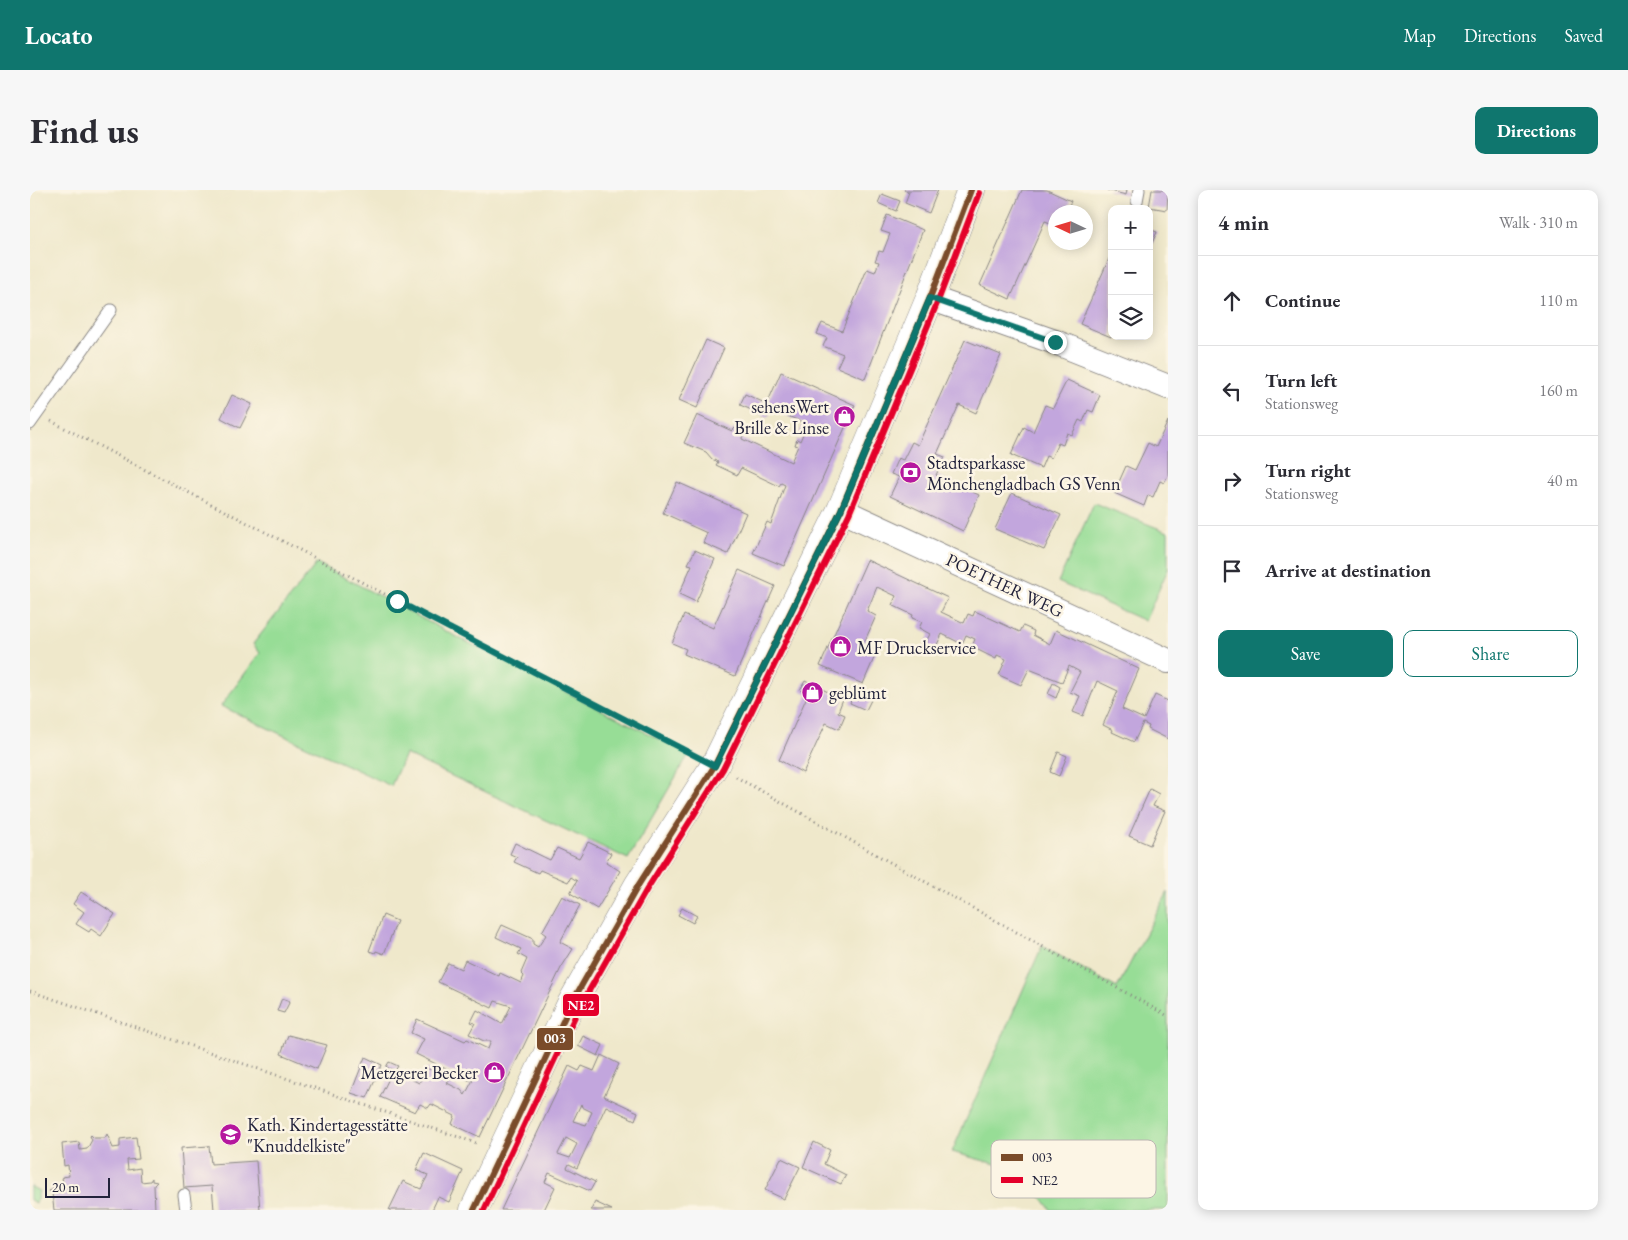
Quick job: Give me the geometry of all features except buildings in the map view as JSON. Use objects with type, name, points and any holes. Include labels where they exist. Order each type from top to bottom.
[{"type":"street","points":[[474,1210],[570,1006],[639,884],[715,766],[841,510],[930,298],[971,190]]},
{"type":"street","points":[[930,298],[1055,342],[1168,387]]},
{"type":"street","name":"POETHER WEG","points":[[841,510],[1168,661]]},
{"type":"lane","points":[[33,419],[111,310]]},
{"type":"lane","points":[[184,1195],[186,1210]]},
{"type":"path","points":[[33,419],[715,766],[1168,1016]]},
{"type":"path","points":[[30,991],[501,1152]]},
{"type":"green space","points":[[1094,503],[1168,532],[1168,569],[1145,621],[1058,582]]},
{"type":"green space","points":[[317,563],[459,638],[689,754],[628,859],[405,754],[391,786],[221,706],[260,653],[253,644]]},
{"type":"green space","points":[[1168,892],[1168,1210],[1051,1210],[1042,1198],[1156,1198],[1156,1140],[991,1140],[991,1163],[952,1152],[1042,946],[1117,988]]},
{"type":"green space","points":[[30,1186],[39,1191],[36,1203],[30,1200]]},
{"type":"transit line","name":"003","points":[[474,1210],[570,1006],[639,884],[715,765],[841,510],[930,298],[971,190]]},
{"type":"transit line","name":"NE2","points":[[484,1210],[578,1010],[647,889],[723,769],[849,514],[938,301],[979,193]]},
{"type":"place","name":"sehensWert Brille & Linse","points":[[845,416]]},
{"type":"place","name":"Stadtsparkasse Mönchengladbach GS Venn","points":[[911,472]]},
{"type":"place","name":"MF Druckservice","points":[[841,647]]},
{"type":"place","name":"geblümt","points":[[813,692]]},
{"type":"place","name":"Metzgerei Becker","points":[[494,1072]]},
{"type":"place","name":"Kath. Kindertagesstätte \"Knuddelkiste\"","points":[[231,1134]]},
{"type":"route","points":[[397,601],[715,766],[841,510],[930,298],[1055,342]]}]
